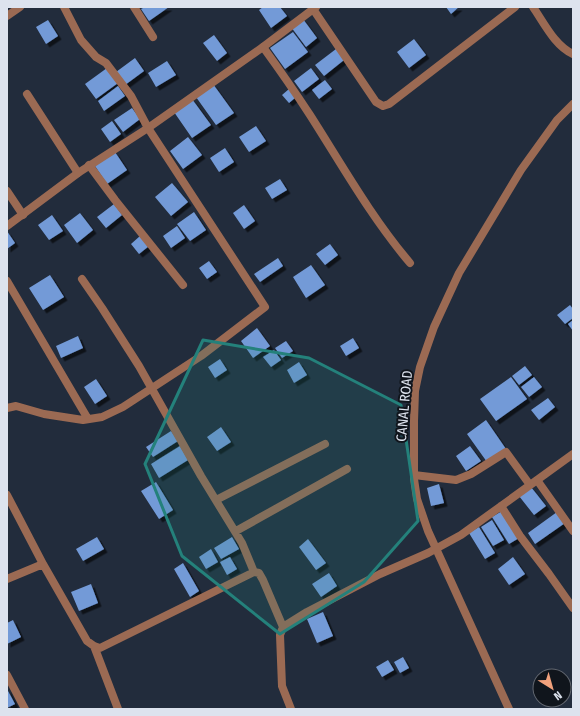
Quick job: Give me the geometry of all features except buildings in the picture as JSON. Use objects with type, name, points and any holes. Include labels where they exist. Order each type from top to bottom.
[{"type":"street","points":[[7,16],[20,7]]},
{"type":"street","points":[[7,408],[16,406],[44,414],[83,420],[102,417],[123,407],[201,356],[265,306],[148,128],[131,96],[106,63],[96,57],[81,40],[64,7]]},
{"type":"street","points":[[134,7],[153,37]]},
{"type":"street","points":[[7,226],[89,165],[148,128],[263,47],[314,8],[376,102],[383,106],[389,104],[515,7]]},
{"type":"street","points":[[533,7],[558,44],[570,52]]},
{"type":"street","points":[[263,47],[309,113],[373,214],[410,263]]},
{"type":"street","points":[[27,94],[78,173]]},
{"type":"street","name":"CANAL ROAD","points":[[509,709],[432,551],[428,531],[417,499],[414,475],[415,391],[420,367],[440,314],[459,273],[521,170],[558,120],[573,104]]},
{"type":"street","points":[[89,165],[183,285]]},
{"type":"street","points":[[7,191],[23,215]]},
{"type":"street","points":[[82,279],[123,340],[198,470],[236,531],[254,572],[259,574],[263,580],[283,627]]},
{"type":"street","points":[[7,281],[88,419]]},
{"type":"street","points":[[216,500],[325,444]]},
{"type":"street","points":[[414,475],[456,480],[472,474],[506,452],[534,482],[573,531]]},
{"type":"street","points":[[291,709],[282,686],[280,635],[283,627],[307,612],[373,577],[432,551],[461,535],[573,454]]},
{"type":"street","points":[[236,531],[347,469]]},
{"type":"street","points":[[7,495],[43,564],[87,641],[100,648],[254,572]]},
{"type":"street","points":[[501,506],[520,536],[573,608]]},
{"type":"street","points":[[7,579],[43,564]]},
{"type":"street","points":[[94,646],[118,709]]},
{"type":"street","points":[[7,675],[25,709]]},
{"type":"highlighted area","points":[[203,340],[309,358],[401,405],[418,521],[364,582],[280,634],[182,556],[145,464]]}]
